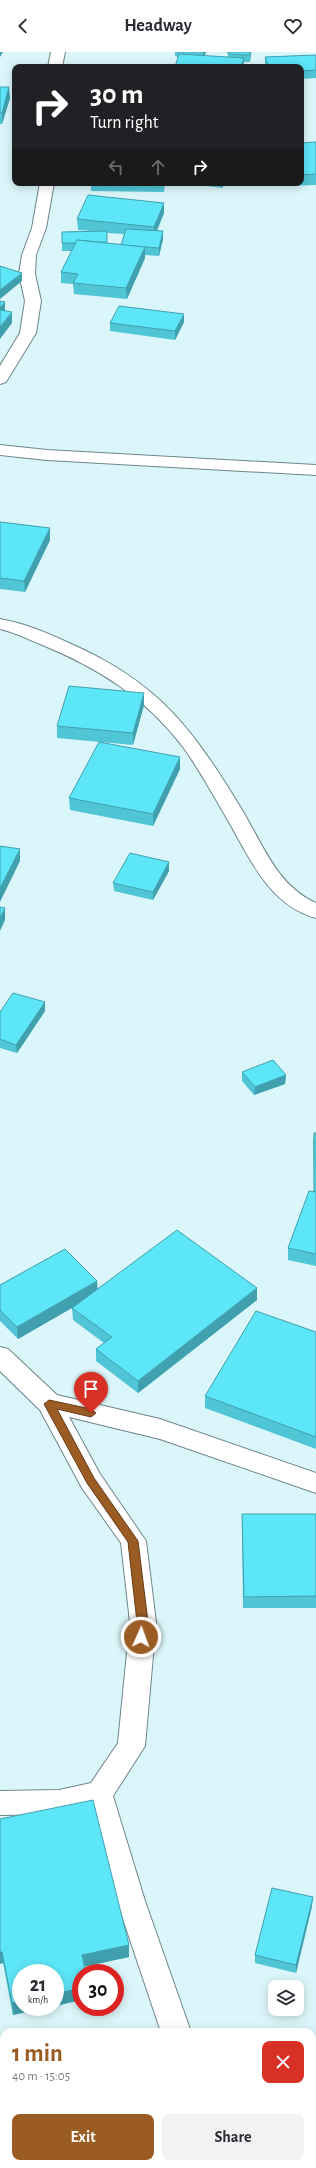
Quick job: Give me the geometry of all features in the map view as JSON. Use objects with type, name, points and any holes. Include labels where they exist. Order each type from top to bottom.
[{"type":"street","points":[[56,64],[58,52]]},
{"type":"street","points":[[0,379],[28,333],[33,301],[27,268],[29,255],[39,228],[46,186]]},
{"type":"street","points":[[0,450],[62,456],[316,470]]},
{"type":"street","points":[[0,624],[10,626],[80,653],[136,686],[171,720],[190,743],[233,812],[261,863],[284,892],[304,907],[316,911]]},
{"type":"street","points":[[0,1356],[49,1404],[91,1480],[133,1541],[143,1622],[131,1746],[100,1794],[59,1802],[0,1803]]},
{"type":"street","points":[[49,1404],[160,1429],[316,1483]]},
{"type":"street","points":[[100,1794],[131,1901],[175,2028]]},
{"type":"building","points":[[228,52],[250,52],[250,55],[228,54]]},
{"type":"building","points":[[179,54],[244,58],[242,64],[176,64]]},
{"type":"building","points":[[316,55],[316,70],[304,71],[304,64],[268,64],[265,57]]},
{"type":"building","points":[[0,87],[9,87],[2,113],[0,113]]},
{"type":"building","points":[[316,142],[316,174],[304,175],[304,143]]},
{"type":"building","points":[[88,195],[164,203],[154,227],[77,219]]},
{"type":"building","points":[[126,229],[163,231],[159,248],[121,245]]},
{"type":"building","points":[[107,231],[107,242],[77,240],[76,243],[62,243],[62,232]]},
{"type":"building","points":[[77,240],[145,247],[126,288],[73,283],[78,274],[61,272]]},
{"type":"building","points":[[0,266],[22,273],[0,290]]},
{"type":"building","points":[[0,301],[5,302],[0,308]]},
{"type":"building","points":[[119,306],[184,314],[175,331],[110,323]]},
{"type":"building","points":[[0,310],[12,312],[0,327]]},
{"type":"building","points":[[0,522],[50,528],[24,581],[0,578]]},
{"type":"building","points":[[69,686],[144,693],[133,733],[57,726]]},
{"type":"building","points":[[99,742],[180,757],[153,814],[69,798]]},
{"type":"building","points":[[0,846],[20,849],[0,888]]},
{"type":"building","points":[[130,853],[169,862],[153,892],[113,883]]},
{"type":"building","points":[[0,907],[5,908],[0,918]]},
{"type":"building","points":[[13,993],[45,1002],[16,1045],[0,1039],[0,1012]]},
{"type":"building","points":[[273,1060],[286,1075],[255,1087],[242,1072]]},
{"type":"building","points":[[314,1133],[316,1133],[316,1191],[314,1191]]},
{"type":"building","points":[[309,1191],[316,1192],[316,1254],[288,1248]]},
{"type":"building","points":[[177,1230],[257,1288],[138,1381],[96,1349],[112,1337],[72,1308]]},
{"type":"building","points":[[65,1249],[97,1281],[17,1327],[0,1310],[0,1285]]},
{"type":"building","points":[[256,1311],[316,1332],[316,1437],[205,1396]]},
{"type":"building","points":[[242,1514],[316,1514],[316,1596],[244,1597]]},
{"type":"building","points":[[93,1800],[129,1945],[82,1955],[84,1964],[72,1964],[72,1990],[64,1992],[64,1964],[12,1964],[12,2003],[2,1952],[0,1952],[0,1819]]},
{"type":"building","points":[[272,1888],[313,1897],[296,1965],[255,1955]]},
{"type":"route","points":[[91,1413],[49,1404],[91,1480],[133,1541],[143,1622],[141,1637]]}]
